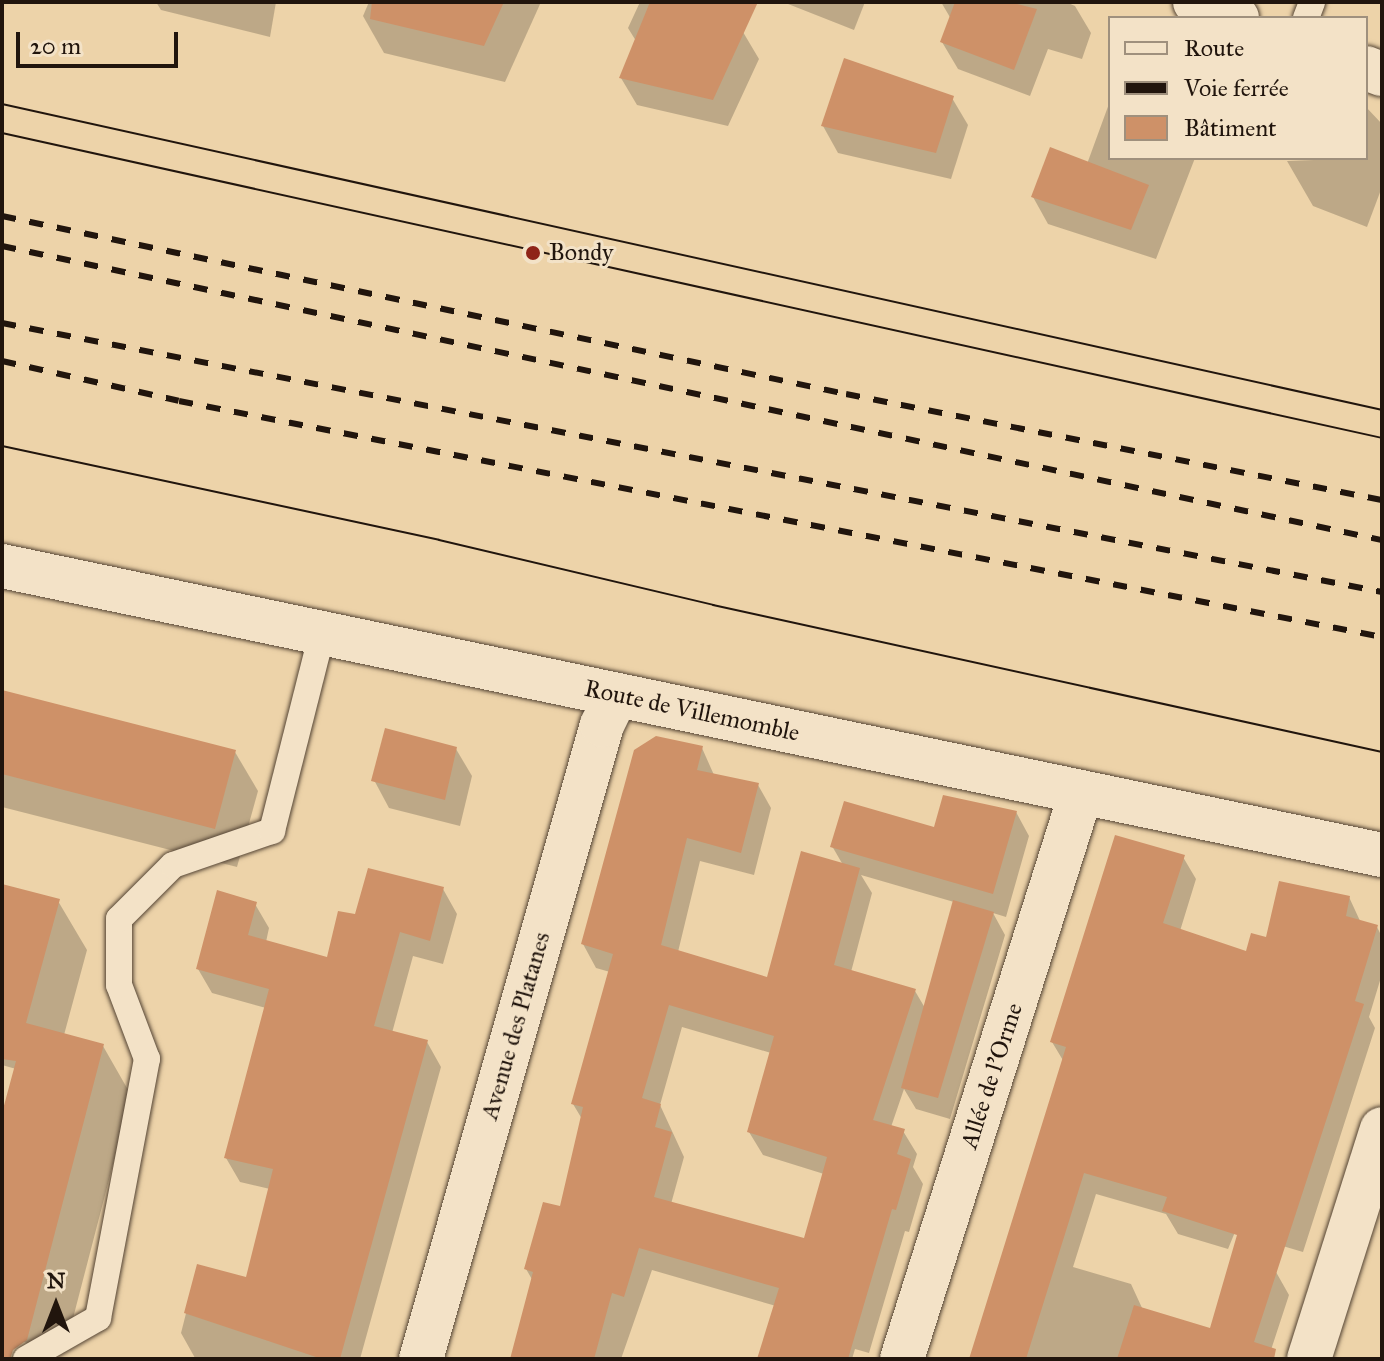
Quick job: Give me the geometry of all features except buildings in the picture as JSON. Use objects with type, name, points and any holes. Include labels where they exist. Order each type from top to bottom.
[{"type":"street","points":[[1195,2],[1232,16]]},
{"type":"street","name":"Route de Villemomble","points":[[2,566],[1382,855]]},
{"type":"street","name":"Avenue des Platanes","points":[[421,1359],[602,725],[616,696]]},
{"type":"street","name":"Allée de l'Orme","points":[[902,1359],[1081,793]]},
{"type":"street","points":[[1309,1359],[1382,1129]]},
{"type":"lane","points":[[26,1359],[98,1318],[147,1059],[119,985],[119,919],[173,865],[272,831],[322,633]]},
{"type":"tram line","points":[[2,104],[1382,410]]},
{"type":"tram line","points":[[2,133],[1382,438]]},
{"type":"tram line","points":[[2,446],[439,540],[713,605],[1382,752]]},
{"type":"railway","points":[[2,216],[846,394],[1382,500]]},
{"type":"railway","points":[[2,246],[1382,540]]},
{"type":"railway","points":[[2,323],[1382,592]]},
{"type":"railway","points":[[2,361],[179,401],[1382,637]]},
{"type":"place","name":"Bondy","points":[[533,253]]}]
